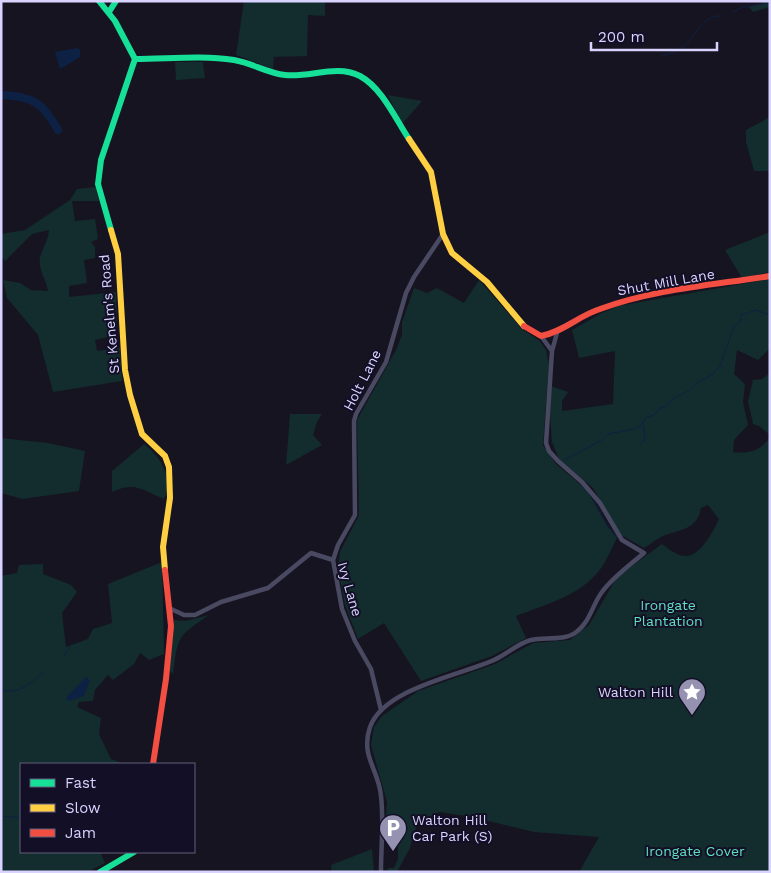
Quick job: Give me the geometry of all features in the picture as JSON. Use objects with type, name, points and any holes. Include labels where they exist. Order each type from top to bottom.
[{"type":"street","points":[[99,1],[108,12],[135,58],[224,58],[247,62],[284,75],[307,74],[337,69],[348,70],[362,76],[374,87],[431,172],[443,234],[457,259],[487,282],[525,327],[542,336],[552,351]]},
{"type":"street","points":[[108,12],[116,1]]},
{"type":"street","name":"St Kenelm's Road","points":[[135,58],[104,152],[98,184],[118,254],[125,370],[130,395],[142,434],[165,456],[169,466],[170,498],[163,547],[171,626],[166,678],[153,763]]},
{"type":"street","name":"Holt Lane","points":[[333,560],[338,545],[354,515],[354,422],[356,414],[386,362],[406,293],[414,277],[443,234]]},
{"type":"street","name":"Shut Mill Lane","points":[[542,336],[556,333],[598,308],[656,294],[770,276]]},
{"type":"street","points":[[382,872],[381,793],[370,763],[367,747],[370,728],[381,710],[416,688],[495,660],[530,640],[570,636],[578,631],[589,618],[601,592],[644,553],[622,540],[600,503],[582,482],[549,451],[547,433],[552,351],[556,333]]},
{"type":"street","name":"Ivy Lane","points":[[169,608],[184,615],[195,616],[220,602],[268,588],[310,554],[333,560],[342,609],[355,641],[371,669],[381,710]]},
{"type":"street","points":[[100,872],[132,853]]},
{"type":"green space","points":[[244,1],[325,1],[325,16],[308,15],[307,56],[274,57],[273,69],[236,55]]},
{"type":"green space","points":[[770,1],[770,7],[753,12],[749,7]]},
{"type":"green space","points":[[175,62],[203,62],[205,78],[176,80]]},
{"type":"green space","points":[[388,95],[422,101],[402,124]]},
{"type":"green space","points":[[770,117],[770,171],[754,171],[746,142],[746,130]]},
{"type":"green space","points":[[96,187],[99,201],[72,201],[75,221],[95,219],[98,239],[91,242],[95,247],[95,258],[84,260],[87,283],[69,286],[69,297],[116,292],[117,335],[95,340],[97,351],[120,348],[122,381],[53,392],[38,335],[7,298],[3,280],[20,283],[31,290],[48,291],[41,271],[40,258],[49,230],[32,234],[5,261],[1,256],[1,234],[25,230],[70,200],[77,189]]},
{"type":"green space","points":[[770,232],[770,272],[742,278],[725,250]]},
{"type":"green space","points":[[770,279],[770,348],[758,360],[737,350],[734,374],[745,384],[743,402],[748,425],[734,440],[733,452],[754,450],[763,446],[770,437],[770,872],[579,872],[599,837],[534,832],[472,817],[440,812],[420,820],[414,832],[410,848],[397,872],[387,872],[388,868],[394,868],[398,859],[398,846],[388,845],[385,829],[387,802],[371,745],[374,727],[382,716],[418,691],[495,664],[533,643],[570,640],[589,625],[617,577],[662,544],[680,555],[692,555],[702,547],[719,519],[708,505],[701,508],[699,516],[691,525],[661,537],[644,548],[621,535],[593,488],[559,459],[552,442],[550,415],[551,386],[568,392],[562,401],[562,411],[613,404],[615,351],[579,358],[572,330],[618,306]]},
{"type":"green space","points":[[479,280],[522,329],[540,341],[546,350],[549,365],[543,445],[556,464],[587,490],[607,526],[617,538],[601,568],[581,587],[560,599],[516,616],[526,638],[492,656],[421,681],[384,623],[358,639],[345,605],[338,569],[340,552],[359,515],[357,420],[396,350],[402,335],[402,322],[414,288],[427,293],[437,288],[464,303]]},
{"type":"green space","points":[[770,373],[770,435],[759,426],[753,424],[748,401],[753,380],[762,379]]},
{"type":"green space","points":[[290,414],[322,414],[313,435],[322,445],[286,465]]},
{"type":"green space","points":[[1,438],[48,443],[85,451],[79,491],[22,499],[1,493]]},
{"type":"green space","points":[[144,444],[164,468],[167,491],[164,499],[133,487],[126,487],[112,492],[112,471]]},
{"type":"green space","points":[[162,562],[164,654],[149,660],[140,653],[134,664],[113,680],[108,675],[95,690],[93,701],[79,702],[77,707],[101,718],[99,734],[111,759],[121,763],[20,763],[20,853],[100,853],[105,863],[87,872],[1,872],[1,576],[17,573],[19,565],[43,564],[43,574],[71,585],[77,592],[62,613],[66,647],[88,639],[93,629],[112,623],[108,584]]},
{"type":"green space","points":[[209,615],[185,633],[181,639],[176,652],[173,674],[169,670],[174,620],[185,621]]},
{"type":"green space","points":[[372,849],[374,872],[332,872],[331,865]]},
{"type":"water","points":[[77,48],[80,50],[80,57],[60,69],[55,52]]},
{"type":"water","points":[[86,677],[90,680],[84,696],[69,701],[66,698]]},
{"type":"waterway","points":[[733,12],[743,7],[770,3]]},
{"type":"waterway","points":[[662,56],[676,51],[688,43],[704,22],[714,16],[721,16]]},
{"type":"waterway","points":[[1,95],[21,97],[36,103],[47,113],[58,130]]},
{"type":"waterway","points":[[564,460],[602,440],[608,434],[640,426],[647,417],[654,415],[660,408],[667,406],[674,398],[712,375],[720,366],[734,326],[740,322],[741,315],[756,310],[770,315]]},
{"type":"waterway","points":[[641,444],[645,439],[643,423]]},
{"type":"waterway","points":[[581,485],[590,495]]},
{"type":"waterway","points":[[593,498],[607,525],[617,537]]},
{"type":"waterway","points":[[64,656],[70,646]]},
{"type":"waterway","points":[[1,690],[13,691],[24,687],[43,672]]},
{"type":"waterway","points":[[1,816],[20,818]]},
{"type":"traffic: fast","points":[[99,1],[115,21],[135,59],[101,160],[98,184],[111,230]]},
{"type":"traffic: fast","points":[[109,12],[116,1]]},
{"type":"traffic: fast","points":[[135,59],[197,57],[234,60],[285,75],[304,75],[332,71],[351,73],[360,76],[375,88],[388,104],[409,139]]},
{"type":"traffic: fast","points":[[100,872],[132,853]]},
{"type":"traffic: slow","points":[[409,139],[431,172],[443,234],[452,253],[487,282],[524,326]]},
{"type":"traffic: slow","points":[[111,230],[118,254],[125,370],[130,395],[142,434],[165,456],[169,467],[170,498],[163,547],[165,570]]},
{"type":"traffic: jam","points":[[524,326],[541,336],[557,331],[592,312],[621,302],[684,288],[770,276]]},
{"type":"traffic: jam","points":[[153,763],[166,679],[171,626],[165,570]]},
{"type":"place","name":"Walton Hill","points":[[692,716]]},
{"type":"place","name":"Walton Hill Car Park (S)","points":[[393,852]]},
{"type":"park label","name":"Irongate Plantation","points":[[668,614]]},
{"type":"park label","name":"Irongate Cover","points":[[695,851]]}]
